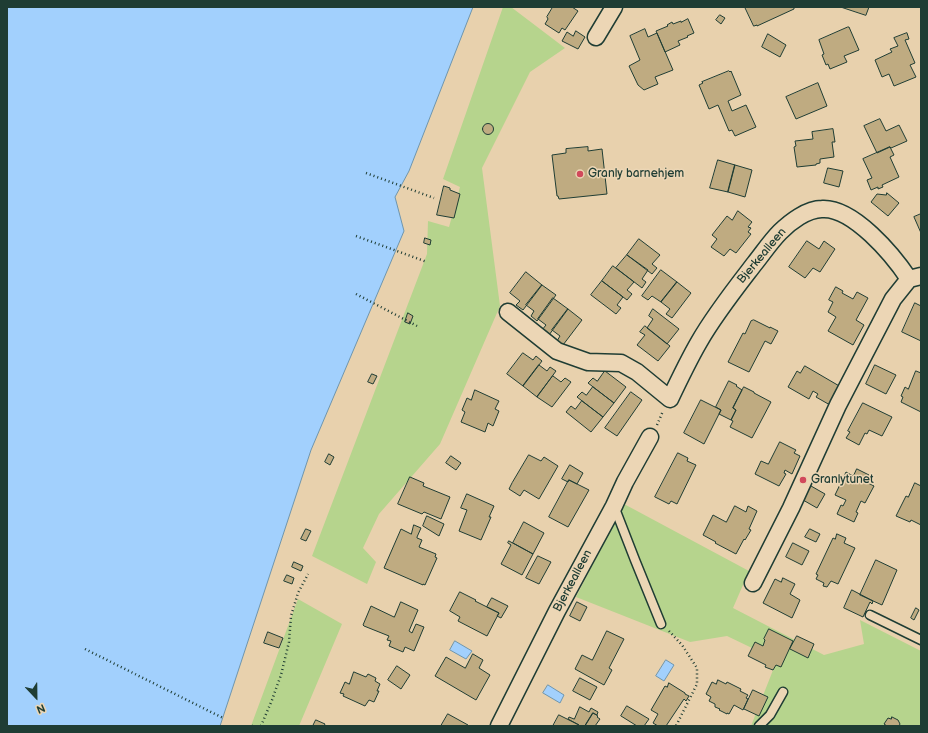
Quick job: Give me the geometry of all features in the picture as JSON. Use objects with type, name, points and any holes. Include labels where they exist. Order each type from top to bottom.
[{"type":"street","points":[[596,37],[614,7]]},
{"type":"street","name":"Bjerkealleen","points":[[670,399],[698,343],[727,298],[780,232],[796,218],[813,210],[822,208],[852,218],[870,232],[901,267],[915,277],[893,299],[838,405],[791,508],[753,583]]},
{"type":"street","points":[[508,312],[557,351],[588,362],[621,363],[637,372],[670,399]]},
{"type":"street","name":"Bjerkealleen","points":[[499,726],[557,611],[650,438]]},
{"type":"lane","points":[[614,506],[634,560],[661,624]]},
{"type":"lane","points":[[870,615],[921,640]]},
{"type":"lane","points":[[759,726],[773,711],[783,692]]},
{"type":"path","points":[[366,173],[434,198]]},
{"type":"path","points":[[356,236],[427,262]]},
{"type":"path","points":[[356,294],[417,326]]},
{"type":"path","points":[[650,438],[670,399]]},
{"type":"path","points":[[261,726],[281,675],[289,642],[291,616],[298,593],[308,574]]},
{"type":"path","points":[[661,624],[682,645],[697,668],[697,684],[676,726]]},
{"type":"path","points":[[85,649],[223,718]]},
{"type":"green space","points":[[503,7],[511,7],[565,48],[530,72],[482,168],[500,306],[440,444],[379,514],[363,548],[376,562],[367,584],[312,556],[427,254],[428,221],[449,227],[460,187],[443,179]]},
{"type":"green space","points":[[624,504],[749,571],[733,608],[824,655],[864,644],[860,620],[921,651],[921,726],[751,726],[777,660],[727,636],[690,642],[576,597]]},
{"type":"green space","points":[[298,599],[342,624],[299,726],[251,726]]},
{"type":"water","points":[[7,7],[473,7],[409,171],[395,197],[404,231],[311,450],[220,726],[7,726]]},
{"type":"water","points":[[455,641],[472,651],[466,659],[450,650]]},
{"type":"water","points":[[666,660],[674,665],[664,681],[656,676]]},
{"type":"water","points":[[548,685],[564,695],[560,703],[543,693]]},
{"type":"building","points":[[553,7],[572,7],[578,11],[565,30],[562,28],[559,33],[545,24]]},
{"type":"building","points":[[745,7],[794,7],[794,9],[754,26]]},
{"type":"building","points":[[841,7],[869,7],[866,15]]},
{"type":"building","points":[[720,15],[725,18],[721,24],[716,20]]},
{"type":"building","points":[[688,19],[694,33],[678,41],[680,45],[665,52],[656,31],[668,26],[667,25],[672,22],[673,24]]},
{"type":"building","points":[[848,27],[859,50],[844,56],[847,62],[830,69],[828,64],[826,65],[822,55],[824,54],[819,40]]},
{"type":"building","points":[[645,29],[648,37],[657,33],[673,70],[655,77],[658,84],[644,90],[638,85],[629,66],[640,60],[630,36]]},
{"type":"building","points":[[576,31],[585,37],[578,49],[562,41],[567,32],[573,36]]},
{"type":"building","points":[[907,33],[909,39],[905,40],[915,63],[910,65],[916,77],[894,86],[889,74],[882,77],[875,60],[892,52],[890,49],[898,46],[894,38]]},
{"type":"building","points":[[768,34],[786,45],[780,57],[762,47]]},
{"type":"building","points":[[731,71],[741,95],[728,101],[732,111],[746,105],[756,127],[735,136],[732,130],[729,131],[718,105],[709,109],[699,85],[703,83],[702,82]]},
{"type":"building","points":[[818,83],[827,106],[796,119],[786,97]]},
{"type":"building","points":[[880,119],[886,131],[899,125],[907,141],[877,153],[864,126]]},
{"type":"building","points":[[486,124],[490,124],[492,125],[492,133],[486,134],[483,131],[483,127]]},
{"type":"building","points":[[833,129],[835,142],[832,142],[834,157],[820,159],[820,163],[816,165],[797,167],[794,147],[796,146],[795,141],[813,139],[812,132]]},
{"type":"building","name":"Granly barnehjem","points":[[588,147],[588,151],[602,149],[607,194],[559,199],[557,196],[552,155],[566,153],[566,149]]},
{"type":"building","points":[[890,147],[894,155],[890,157],[899,177],[882,185],[883,187],[878,189],[878,187],[871,190],[867,180],[872,178],[863,159]]},
{"type":"building","points":[[718,160],[735,165],[728,192],[710,188]]},
{"type":"building","points":[[735,165],[752,170],[745,197],[728,192]]},
{"type":"building","points":[[828,168],[843,171],[839,187],[824,183]]},
{"type":"building","points":[[444,186],[460,194],[454,218],[437,215]]},
{"type":"building","points":[[887,193],[899,203],[888,216],[871,202],[877,194],[886,195]]},
{"type":"building","points":[[738,211],[752,222],[748,227],[751,228],[748,232],[751,234],[736,253],[730,249],[724,256],[711,247],[717,239],[712,235],[727,216],[732,220]]},
{"type":"building","points":[[921,214],[921,233],[914,217]]},
{"type":"building","points":[[425,238],[431,240],[430,245],[424,243]]},
{"type":"building","points":[[639,239],[660,255],[652,264],[657,268],[652,274],[627,255]]},
{"type":"building","points":[[807,241],[819,249],[824,241],[835,249],[820,272],[813,268],[805,278],[789,267]]},
{"type":"building","points":[[627,255],[648,270],[642,279],[646,282],[642,288],[616,268]]},
{"type":"building","points":[[613,266],[634,282],[627,290],[632,294],[627,300],[602,281]]},
{"type":"building","points":[[661,270],[677,282],[661,302],[652,296],[648,300],[642,296]]},
{"type":"building","points":[[526,272],[542,285],[523,310],[516,305],[520,301],[510,293]]},
{"type":"building","points":[[602,281],[623,297],[617,305],[621,308],[616,314],[591,295]]},
{"type":"building","points":[[677,282],[691,293],[672,318],[666,314],[670,309],[661,302]]},
{"type":"building","points":[[542,285],[556,295],[537,321],[531,316],[534,311],[526,305]]},
{"type":"building","points":[[836,287],[843,291],[842,293],[853,299],[857,292],[868,298],[856,320],[864,325],[853,345],[828,331],[836,317],[828,312],[833,302],[829,300]]},
{"type":"building","points":[[553,298],[568,309],[549,335],[542,330],[546,325],[538,319]]},
{"type":"building","points":[[915,303],[921,306],[921,341],[902,332]]},
{"type":"building","points":[[568,309],[582,320],[563,345],[557,341],[560,336],[552,330]]},
{"type":"building","points":[[653,309],[679,329],[667,344],[647,328],[653,319],[649,316]]},
{"type":"building","points":[[408,313],[413,316],[410,324],[405,322]]},
{"type":"building","points":[[754,320],[778,331],[771,344],[765,341],[749,372],[728,362],[743,333],[745,334],[751,321]]},
{"type":"building","points":[[645,326],[670,346],[658,361],[637,345],[645,335],[640,332]]},
{"type":"building","points":[[523,353],[533,360],[536,356],[542,361],[523,386],[507,374]]},
{"type":"building","points":[[539,365],[547,371],[550,367],[556,371],[537,397],[523,386]]},
{"type":"building","points":[[875,365],[896,375],[886,394],[866,384]]},
{"type":"building","points":[[805,366],[841,387],[830,405],[816,397],[818,394],[813,391],[809,399],[788,387],[797,371],[800,373]]},
{"type":"building","points":[[605,371],[626,387],[614,403],[588,383],[593,378],[597,381]]},
{"type":"building","points":[[916,371],[921,373],[921,412],[901,402],[903,397],[901,396],[905,387],[908,389]]},
{"type":"building","points":[[372,374],[377,376],[373,384],[368,382]]},
{"type":"building","points":[[553,376],[561,382],[565,378],[571,382],[552,407],[537,397]]},
{"type":"building","points":[[729,381],[737,385],[736,386],[742,390],[733,408],[736,410],[731,420],[719,414],[721,410],[716,407]]},
{"type":"building","points":[[593,387],[614,403],[603,417],[577,397],[582,392],[586,395]]},
{"type":"building","points":[[744,387],[771,402],[752,438],[730,427],[733,421],[731,420],[736,410],[733,408]]},
{"type":"building","points":[[475,390],[499,401],[495,409],[499,411],[493,426],[488,423],[485,432],[461,422],[465,412],[462,410],[467,398],[471,400]]},
{"type":"building","points":[[631,392],[642,400],[617,436],[605,428]]},
{"type":"building","points":[[701,400],[721,410],[704,444],[684,433]]},
{"type":"building","points":[[582,401],[603,417],[591,432],[566,412],[571,406],[575,409]]},
{"type":"building","points":[[863,403],[892,417],[882,436],[869,430],[867,434],[865,433],[859,445],[846,438],[850,432],[848,431]]},
{"type":"building","points":[[780,442],[796,450],[794,453],[800,456],[792,474],[785,470],[784,473],[786,474],[779,486],[755,474],[761,461],[768,464]]},
{"type":"building","points":[[678,453],[688,458],[687,461],[696,465],[677,504],[671,501],[669,504],[655,497]]},
{"type":"building","points":[[329,454],[334,457],[330,465],[325,462]]},
{"type":"building","points":[[529,455],[541,461],[544,457],[558,466],[539,499],[524,490],[520,496],[509,489]]},
{"type":"building","points":[[451,456],[461,463],[456,470],[446,463]]},
{"type":"building","points":[[570,465],[583,473],[577,484],[569,480],[568,482],[562,479]]},
{"type":"building","points":[[857,469],[869,475],[866,482],[874,486],[865,503],[861,501],[856,512],[858,513],[854,522],[837,514],[841,505],[843,506],[846,500],[835,495],[846,472],[853,476]]},
{"type":"building","points":[[410,477],[424,483],[423,486],[450,497],[441,519],[424,512],[422,514],[398,504]]},
{"type":"building","points":[[569,480],[589,490],[568,527],[549,517]]},
{"type":"building","points":[[915,483],[921,486],[921,525],[911,520],[910,522],[896,516],[906,496],[908,497]]},
{"type":"building","points":[[811,486],[825,494],[817,508],[803,500]]},
{"type":"building","points":[[467,494],[494,506],[481,540],[459,531],[467,510],[461,508]]},
{"type":"building","points":[[735,506],[746,512],[748,506],[757,511],[749,529],[751,530],[736,554],[703,535],[713,515],[726,522]]},
{"type":"building","points":[[427,516],[444,524],[439,536],[423,526]]},
{"type":"building","points":[[524,522],[544,533],[533,554],[513,543]]},
{"type":"building","points":[[414,525],[421,528],[417,537],[422,540],[419,547],[436,554],[435,557],[437,558],[425,585],[384,568],[401,529],[411,534]]},
{"type":"building","points":[[306,529],[311,531],[306,541],[301,539]]},
{"type":"building","points":[[810,529],[820,534],[816,542],[805,537]]},
{"type":"building","points":[[837,534],[846,538],[844,543],[855,548],[838,584],[831,581],[827,587],[823,586],[824,583],[816,579],[818,575],[816,574],[833,538],[835,539]]},
{"type":"building","points":[[509,541],[533,554],[522,575],[501,564],[511,545],[508,543]]},
{"type":"building","points":[[793,543],[809,551],[802,565],[786,557]]},
{"type":"building","points":[[538,556],[551,562],[539,584],[526,578]]},
{"type":"building","points":[[876,560],[897,570],[882,605],[860,595]]},
{"type":"building","points":[[294,562],[303,566],[301,571],[292,567]]},
{"type":"building","points":[[287,575],[294,578],[292,584],[284,581]]},
{"type":"building","points":[[783,578],[795,584],[790,594],[800,600],[792,618],[763,603],[775,579],[781,582]]},
{"type":"building","points":[[852,590],[873,601],[872,604],[870,602],[863,617],[844,608]]},
{"type":"building","points":[[460,592],[499,613],[487,636],[458,621],[460,617],[450,611]]},
{"type":"building","points":[[492,598],[508,606],[501,618],[497,616],[499,613],[487,607]]},
{"type":"building","points":[[401,602],[418,610],[409,631],[412,633],[416,624],[424,627],[414,651],[405,647],[403,652],[389,646],[391,641],[387,640],[389,636],[363,625],[371,606],[394,617]]},
{"type":"building","points":[[577,602],[587,607],[580,621],[570,616]]},
{"type":"building","points":[[916,608],[919,610],[914,620],[911,618]]},
{"type":"building","points":[[769,629],[793,641],[781,667],[776,665],[773,670],[765,667],[766,665],[748,656],[755,642],[763,646],[764,639]]},
{"type":"building","points":[[607,631],[624,639],[609,668],[612,670],[604,685],[575,669],[582,655],[592,660]]},
{"type":"building","points":[[268,632],[283,638],[279,648],[264,643]]},
{"type":"building","points":[[797,636],[814,644],[808,658],[790,649]]},
{"type":"building","points":[[473,654],[483,660],[479,668],[490,675],[476,700],[435,676],[446,657],[465,668]]},
{"type":"building","points":[[397,666],[410,675],[401,689],[388,680]]},
{"type":"building","points":[[354,672],[366,677],[368,674],[376,678],[375,681],[380,684],[377,691],[379,691],[374,702],[369,700],[365,706],[343,696],[344,694],[340,693],[345,682],[349,684]]},
{"type":"building","points":[[580,678],[597,687],[590,700],[573,691]]},
{"type":"building","points":[[718,680],[726,684],[727,682],[741,689],[740,691],[748,695],[746,698],[748,699],[743,710],[734,705],[729,714],[727,714],[719,710],[720,709],[715,707],[715,704],[709,701],[711,697],[706,694],[712,682],[716,684]]},
{"type":"building","points":[[669,683],[689,696],[686,701],[684,699],[666,726],[658,726],[653,723],[658,714],[651,710],[665,686],[667,687]]},
{"type":"building","points":[[753,690],[768,697],[759,716],[744,709]]},
{"type":"building","points":[[627,706],[649,719],[644,726],[637,726],[621,716]]},
{"type":"building","points":[[580,707],[589,712],[591,708],[598,712],[597,715],[593,713],[585,726],[578,726],[579,725],[568,719],[569,717],[574,719]]},
{"type":"building","points":[[593,713],[600,719],[595,726],[585,726]]},
{"type":"building","points":[[448,714],[468,725],[441,726]]},
{"type":"building","points":[[559,715],[579,725],[553,726]]},
{"type":"building","points":[[892,717],[898,720],[900,724],[899,726],[887,726],[884,724],[888,718],[891,719]]},
{"type":"building","points":[[316,720],[325,724],[324,726],[313,726]]},
{"type":"place","name":"Granly barnehjem","points":[[580,174]]},
{"type":"place","name":"Granlytunet","points":[[803,480]]}]
